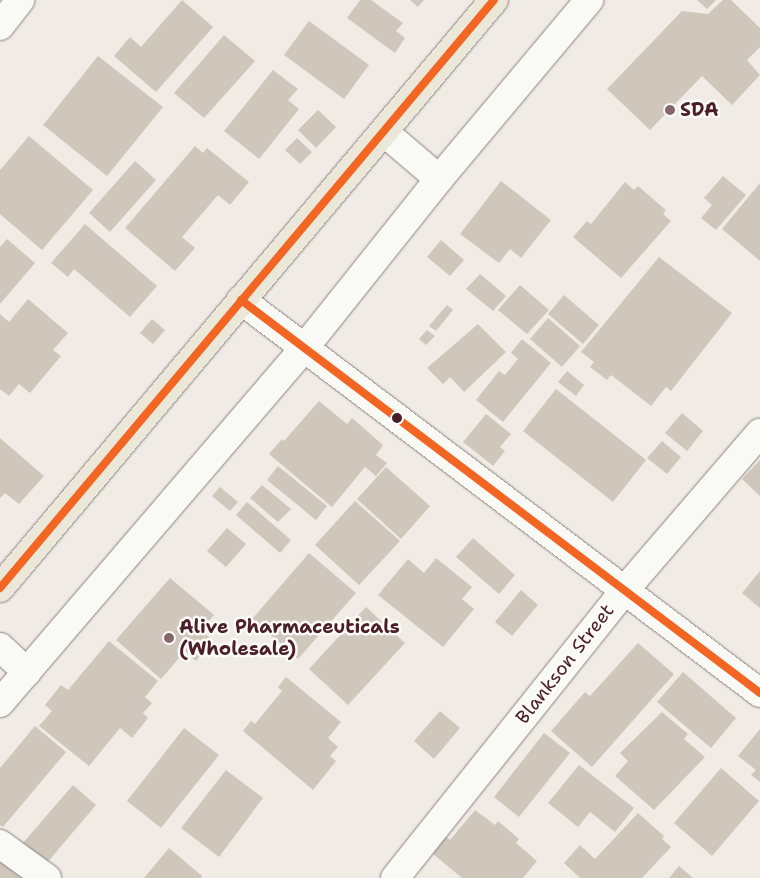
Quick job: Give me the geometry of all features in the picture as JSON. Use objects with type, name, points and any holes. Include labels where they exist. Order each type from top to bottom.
[{"type":"main road","points":[[0,588],[494,0]]},
{"type":"street","points":[[0,26],[20,0]]},
{"type":"street","points":[[0,704],[304,347],[439,179],[588,0]]},
{"type":"street","points":[[384,132],[439,179]]},
{"type":"street","points":[[242,300],[623,592],[760,693]]},
{"type":"street","name":"Blankson Street","points":[[395,878],[623,592],[760,433]]},
{"type":"street","points":[[0,647],[27,672]]},
{"type":"street","points":[[0,844],[47,878]]},
{"type":"building","points":[[182,0],[213,27],[156,92],[114,56],[130,37],[141,47]]},
{"type":"building","points":[[360,0],[371,0],[403,23],[396,31],[405,38],[395,53],[347,18]]},
{"type":"building","points":[[410,0],[424,0],[418,7]]},
{"type":"building","points":[[697,0],[716,0],[707,9]]},
{"type":"building","points":[[723,0],[731,0],[760,28],[760,47],[747,60],[760,75],[732,105],[702,76],[650,130],[607,89],[682,11],[708,14]]},
{"type":"building","points":[[309,21],[369,65],[344,99],[284,55]]},
{"type":"building","points":[[224,35],[255,61],[204,118],[174,93]]},
{"type":"building","points":[[98,56],[163,107],[107,176],[43,125]]},
{"type":"building","points":[[273,70],[298,89],[288,100],[299,109],[259,159],[224,131]]},
{"type":"building","points":[[318,110],[336,127],[316,148],[298,130]]},
{"type":"building","points":[[29,136],[93,190],[42,250],[0,214],[0,170]]},
{"type":"building","points":[[297,138],[312,152],[300,164],[285,150]]},
{"type":"building","points":[[195,146],[203,153],[207,148],[249,182],[230,205],[218,195],[182,237],[195,248],[175,271],[125,228]]},
{"type":"building","points":[[135,161],[156,180],[110,232],[89,213]]},
{"type":"building","points":[[723,176],[746,195],[716,230],[701,218],[712,205],[704,198]]},
{"type":"building","points":[[501,181],[551,220],[521,258],[510,249],[499,263],[460,234]]},
{"type":"building","points":[[625,182],[634,190],[638,186],[666,210],[663,214],[671,221],[621,278],[573,237],[587,221],[591,224]]},
{"type":"building","points":[[760,183],[760,261],[722,229]]},
{"type":"building","points":[[85,224],[157,286],[130,317],[74,269],[68,277],[51,263]]},
{"type":"building","points":[[7,239],[35,263],[0,304],[0,247]]},
{"type":"building","points":[[441,240],[464,260],[450,276],[427,257]]},
{"type":"building","points":[[659,257],[732,313],[671,391],[666,387],[651,406],[611,375],[607,380],[590,367],[594,362],[581,352]]},
{"type":"building","points":[[480,274],[506,296],[493,311],[466,289]]},
{"type":"building","points":[[520,285],[549,310],[527,334],[498,310]]},
{"type":"building","points":[[564,295],[599,325],[583,344],[548,314]]},
{"type":"building","points":[[28,299],[68,333],[53,350],[61,356],[30,393],[19,384],[9,396],[0,389],[0,314],[9,322]]},
{"type":"building","points":[[447,305],[453,310],[436,331],[429,326]]},
{"type":"building","points":[[548,318],[580,346],[562,367],[530,339]]},
{"type":"building","points":[[152,319],[165,330],[153,344],[140,333]]},
{"type":"building","points":[[478,324],[506,352],[464,392],[450,377],[443,384],[427,368]]},
{"type":"building","points":[[427,330],[435,336],[426,345],[419,339]]},
{"type":"building","points":[[522,339],[551,363],[503,422],[476,400],[499,371],[505,375],[518,359],[511,353]]},
{"type":"building","points":[[567,371],[584,385],[576,396],[558,382]]},
{"type":"building","points":[[556,389],[646,460],[613,502],[523,431]]},
{"type":"building","points":[[319,401],[347,424],[352,418],[383,445],[376,455],[387,463],[376,476],[365,467],[332,507],[269,454],[282,439],[284,441]]},
{"type":"building","points":[[682,413],[703,431],[687,451],[665,433]]},
{"type":"building","points":[[486,414],[511,434],[500,447],[505,451],[493,466],[463,442]]},
{"type":"building","points":[[0,438],[44,476],[19,504],[5,493],[0,498]]},
{"type":"building","points":[[662,441],[681,457],[667,474],[647,458]]},
{"type":"building","points":[[760,460],[760,496],[742,479]]},
{"type":"building","points":[[278,466],[327,506],[316,520],[267,480]]},
{"type":"building","points":[[386,467],[430,506],[401,539],[357,499]]},
{"type":"building","points":[[262,485],[291,509],[278,522],[250,498]]},
{"type":"building","points":[[220,487],[238,502],[230,511],[212,496]]},
{"type":"building","points":[[355,501],[400,541],[359,585],[315,545]]},
{"type":"building","points":[[247,502],[291,540],[280,553],[236,515]]},
{"type":"building","points":[[227,528],[246,544],[226,567],[207,551]]},
{"type":"building","points":[[473,538],[515,575],[499,594],[456,557]]},
{"type":"building","points":[[309,553],[356,593],[298,659],[252,619]]},
{"type":"building","points":[[436,558],[472,587],[462,599],[474,609],[443,647],[378,595],[408,559],[424,573]]},
{"type":"building","points":[[760,571],[760,608],[742,593]]},
{"type":"building","points":[[170,578],[214,615],[201,630],[213,641],[196,661],[185,651],[161,679],[116,640]]},
{"type":"building","points":[[521,590],[538,605],[512,636],[495,622]]},
{"type":"building","points":[[366,607],[405,643],[348,705],[309,669]]},
{"type":"building","points":[[109,641],[158,681],[145,697],[152,703],[143,713],[148,718],[132,738],[120,728],[89,766],[39,726],[52,711],[45,705],[61,685],[68,690]]},
{"type":"building","points":[[638,643],[674,674],[592,767],[551,731],[585,692],[590,696]]},
{"type":"building","points":[[683,672],[736,718],[711,748],[657,702]]},
{"type":"building","points":[[286,677],[341,722],[328,738],[338,747],[330,756],[336,761],[313,790],[243,731],[251,721],[255,724],[282,691],[278,687]]},
{"type":"building","points":[[440,711],[460,728],[434,759],[414,741]]},
{"type":"building","points":[[662,712],[688,734],[684,739],[705,757],[654,810],[615,776],[628,761],[620,753]]},
{"type":"building","points":[[35,726],[66,752],[3,827],[0,825],[0,768]]},
{"type":"building","points":[[184,728],[219,755],[161,828],[127,801]]},
{"type":"building","points":[[760,729],[760,782],[751,775],[756,770],[738,756]]},
{"type":"building","points":[[544,733],[570,753],[519,817],[494,797]]},
{"type":"building","points":[[579,765],[634,808],[615,832],[590,812],[578,827],[548,803]]},
{"type":"building","points":[[721,768],[759,801],[712,856],[674,823]]},
{"type":"building","points":[[226,770],[263,798],[219,857],[181,828]]},
{"type":"building","points":[[73,785],[96,805],[46,864],[22,844]]},
{"type":"building","points":[[475,810],[495,825],[498,821],[519,839],[516,843],[537,861],[523,878],[462,878],[427,849],[441,832],[450,840]]},
{"type":"building","points":[[638,813],[664,836],[662,839],[671,847],[642,878],[580,878],[564,863],[580,845],[595,859]]},
{"type":"building","points":[[169,848],[202,876],[201,878],[144,878]]},
{"type":"building","points":[[0,860],[23,878],[0,878]]},
{"type":"building","points":[[679,866],[693,878],[669,878]]},
{"type":"transit line","points":[[0,588],[494,0]]},
{"type":"transit line","points":[[241,300],[760,693]]},
{"type":"place","name":"SDA","points":[[670,110]]},
{"type":"place","name":"Alive Pharmaceuticals (Wholesale)","points":[[169,638]]}]
